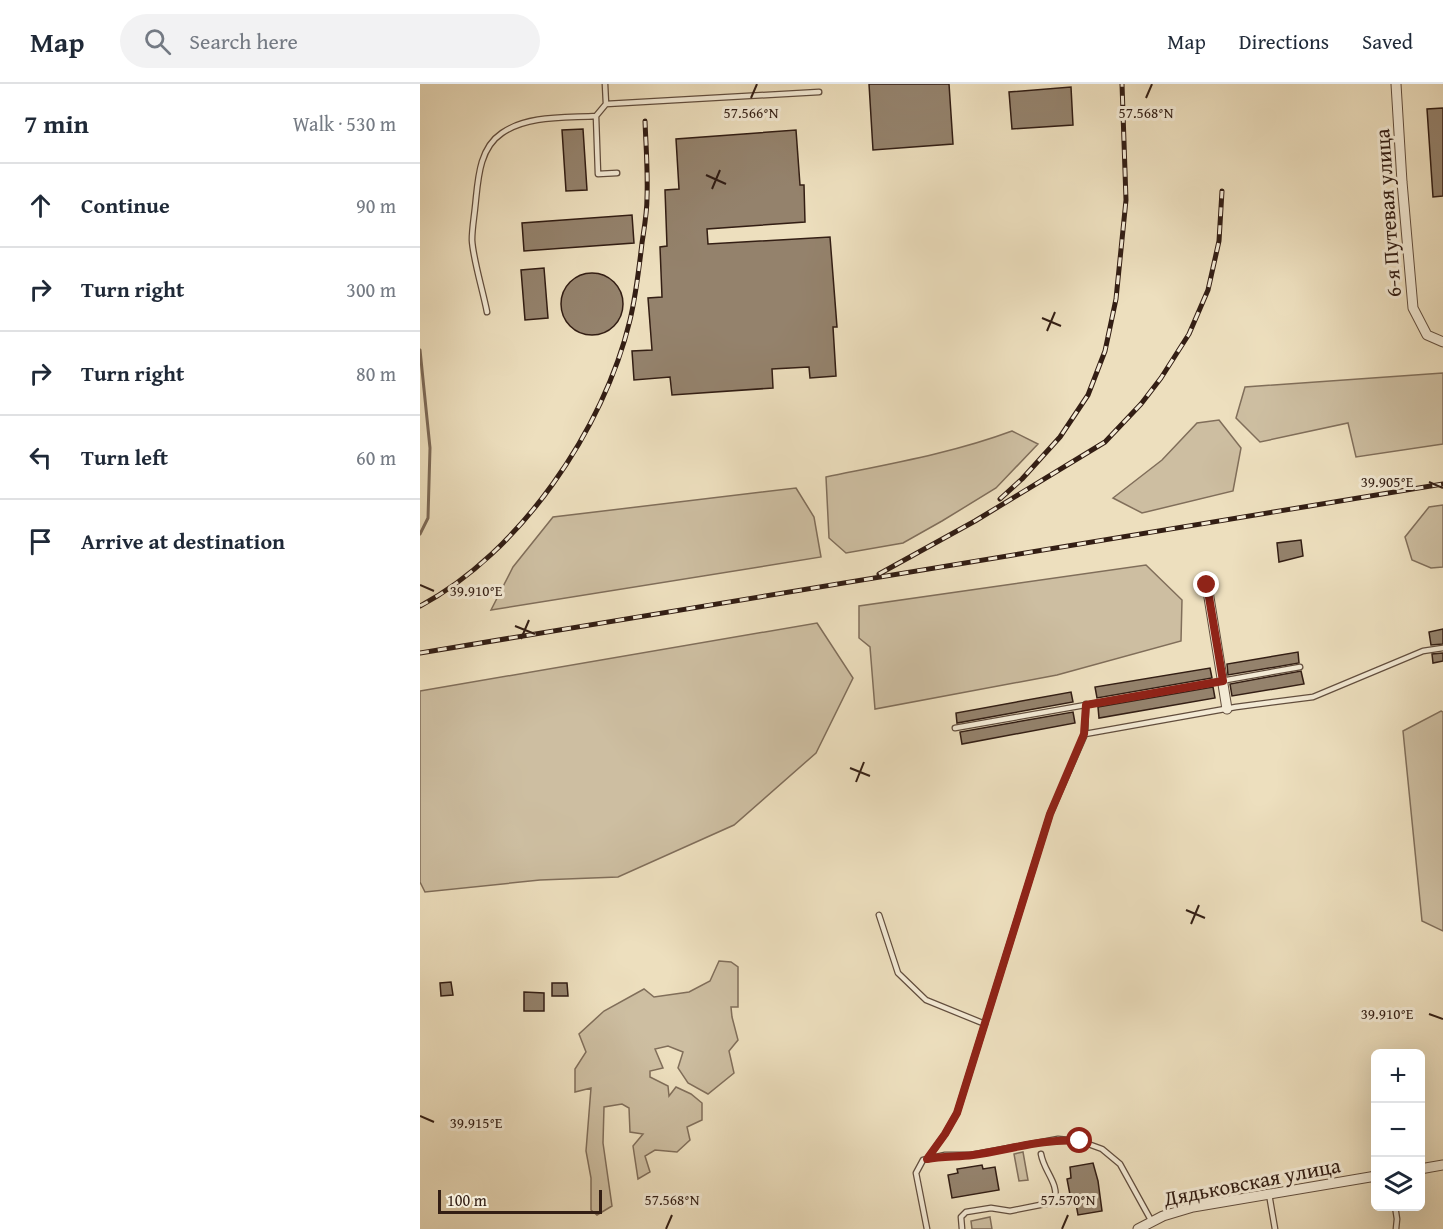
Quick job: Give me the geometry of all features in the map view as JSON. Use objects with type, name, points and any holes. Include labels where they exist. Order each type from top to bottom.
[{"type":"street","name":"6-я Путевая улица","points":[[1396,84],[1413,308],[1427,335],[1443,342]]},
{"type":"street","points":[[1207,585],[1227,709]]},
{"type":"street","points":[[1425,1168],[1443,1165]]},
{"type":"street","name":"Дядьковская улица","points":[[1138,1229],[1163,1216],[1193,1207],[1371,1177]]},
{"type":"lane","points":[[605,84],[606,104],[596,116],[598,174],[617,173]]},
{"type":"lane","points":[[606,104],[819,92]]},
{"type":"lane","points":[[487,312],[472,240],[479,172],[484,154],[491,143],[502,133],[519,124],[596,116]]},
{"type":"lane","points":[[1084,734],[1227,709],[1313,698],[1423,651],[1443,648]]},
{"type":"lane","points":[[955,728],[1300,667]]},
{"type":"lane","points":[[927,1159],[957,1113],[1050,814],[1084,734],[1086,705]]},
{"type":"lane","points":[[879,915],[898,973],[926,1000],[985,1024]]},
{"type":"lane","points":[[927,1229],[916,1173],[920,1163],[945,1155],[971,1155],[1058,1139],[1080,1141],[1102,1149],[1120,1164],[1152,1222]]},
{"type":"lane","points":[[962,1229],[961,1217],[966,1212],[994,1208],[1011,1211],[1055,1202],[1052,1177],[1044,1166],[1041,1154]]},
{"type":"lane","points":[[1269,1194],[1275,1229]]},
{"type":"lane","points":[[1396,1211],[1396,1229]]},
{"type":"shaded area","points":[[1443,373],[1443,444],[1356,457],[1348,423],[1260,442],[1236,418],[1245,387]]},
{"type":"shaded area","points":[[1219,420],[1241,448],[1233,491],[1142,513],[1113,498],[1162,460],[1197,423]]},
{"type":"shaded area","points":[[1012,431],[1038,444],[996,488],[942,521],[903,543],[846,553],[829,538],[826,477],[944,452]]},
{"type":"shaded area","points":[[796,488],[814,517],[821,557],[491,610],[513,567],[553,517]]},
{"type":"shaded area","points":[[1443,505],[1443,567],[1431,568],[1412,560],[1405,537],[1429,507]]},
{"type":"shaded area","points":[[1146,565],[1182,600],[1181,641],[1057,675],[875,709],[870,647],[859,638],[859,606]]},
{"type":"shaded area","points":[[817,623],[853,678],[816,753],[734,825],[618,877],[540,880],[425,892],[420,882],[420,691]]},
{"type":"shaded area","points":[[1443,712],[1443,931],[1422,921],[1403,731]]},
{"type":"shaded area","points":[[719,961],[731,962],[738,967],[738,1007],[731,1007],[738,1040],[729,1051],[734,1073],[708,1094],[688,1083],[678,1068],[683,1052],[668,1046],[655,1049],[663,1068],[650,1071],[650,1077],[668,1086],[669,1096],[676,1087],[691,1094],[702,1103],[702,1120],[687,1127],[690,1140],[677,1152],[655,1150],[645,1156],[650,1172],[638,1179],[633,1146],[643,1134],[630,1132],[629,1108],[622,1104],[604,1107],[603,1143],[612,1206],[597,1215],[591,1210],[591,1178],[586,1151],[591,1088],[575,1092],[575,1069],[586,1052],[579,1034],[604,1011],[644,989],[654,997],[689,992],[710,981]]},
{"type":"shaded area","points":[[1023,1152],[1028,1180],[1019,1181],[1014,1154]]},
{"type":"shaded area","points":[[990,1217],[992,1229],[972,1229],[971,1221]]},
{"type":"building","points":[[869,84],[949,84],[953,144],[873,150]]},
{"type":"building","points":[[1071,87],[1073,125],[1012,129],[1009,92]]},
{"type":"building","points":[[1443,108],[1443,196],[1433,197],[1427,109]]},
{"type":"building","points":[[583,129],[587,190],[566,191],[562,130]]},
{"type":"building","points":[[796,130],[800,185],[804,185],[805,222],[707,229],[708,244],[830,237],[837,327],[833,327],[836,376],[810,378],[809,367],[772,369],[773,388],[672,395],[670,377],[634,380],[632,351],[652,350],[648,298],[662,297],[660,247],[667,246],[665,190],[679,189],[676,139]]},
{"type":"building","points":[[632,215],[634,243],[524,251],[522,223]]},
{"type":"building","points":[[544,268],[548,318],[525,320],[521,270]]},
{"type":"building","points":[[592,273],[609,278],[614,282],[618,287],[623,304],[618,321],[614,326],[609,330],[592,335],[575,330],[570,326],[566,321],[561,304],[566,287],[570,282],[575,278]]},
{"type":"building","points":[[1301,540],[1303,556],[1279,562],[1277,543]]},
{"type":"building","points":[[1443,629],[1443,644],[1431,645],[1429,632]]},
{"type":"building","points":[[1298,652],[1299,663],[1228,675],[1227,664]]},
{"type":"building","points":[[1443,653],[1443,661],[1433,663],[1432,654]]},
{"type":"building","points":[[1210,668],[1212,678],[1097,698],[1095,687]]},
{"type":"building","points":[[1301,671],[1304,684],[1232,696],[1230,684]]},
{"type":"building","points":[[1213,687],[1215,698],[1099,718],[1098,707]]},
{"type":"building","points":[[1071,692],[1073,702],[957,723],[956,713]]},
{"type":"building","points":[[1073,712],[1075,723],[962,744],[960,732]]},
{"type":"building","points":[[451,982],[453,995],[441,996],[440,983]]},
{"type":"building","points":[[552,983],[567,983],[568,996],[552,996]]},
{"type":"building","points":[[524,992],[544,993],[544,1011],[524,1011]]},
{"type":"building","points":[[1093,1163],[1102,1211],[1078,1215],[1076,1204],[1072,1205],[1067,1179],[1071,1178],[1070,1167]]},
{"type":"building","points":[[982,1165],[983,1169],[995,1167],[999,1190],[952,1198],[948,1175],[958,1173],[957,1169]]},
{"type":"waterway","points":[[420,350],[430,448],[428,518],[420,534]]},
{"type":"railway","points":[[1000,499],[1022,479],[1060,437],[1088,395],[1105,351],[1116,299],[1126,200],[1122,84]]},
{"type":"railway","points":[[420,606],[457,583],[491,554],[524,521],[553,484],[600,403],[618,361],[636,292],[647,204],[645,121]]},
{"type":"railway","points":[[879,574],[975,521],[1105,442],[1141,404],[1189,334],[1208,290],[1219,241],[1222,191]]},
{"type":"railway","points":[[420,653],[1443,484]]},
{"type":"route","points":[[1080,1141],[1058,1139],[971,1155],[945,1155],[927,1159],[957,1113],[1050,814],[1084,734],[1086,705],[1223,681],[1207,585]]}]
